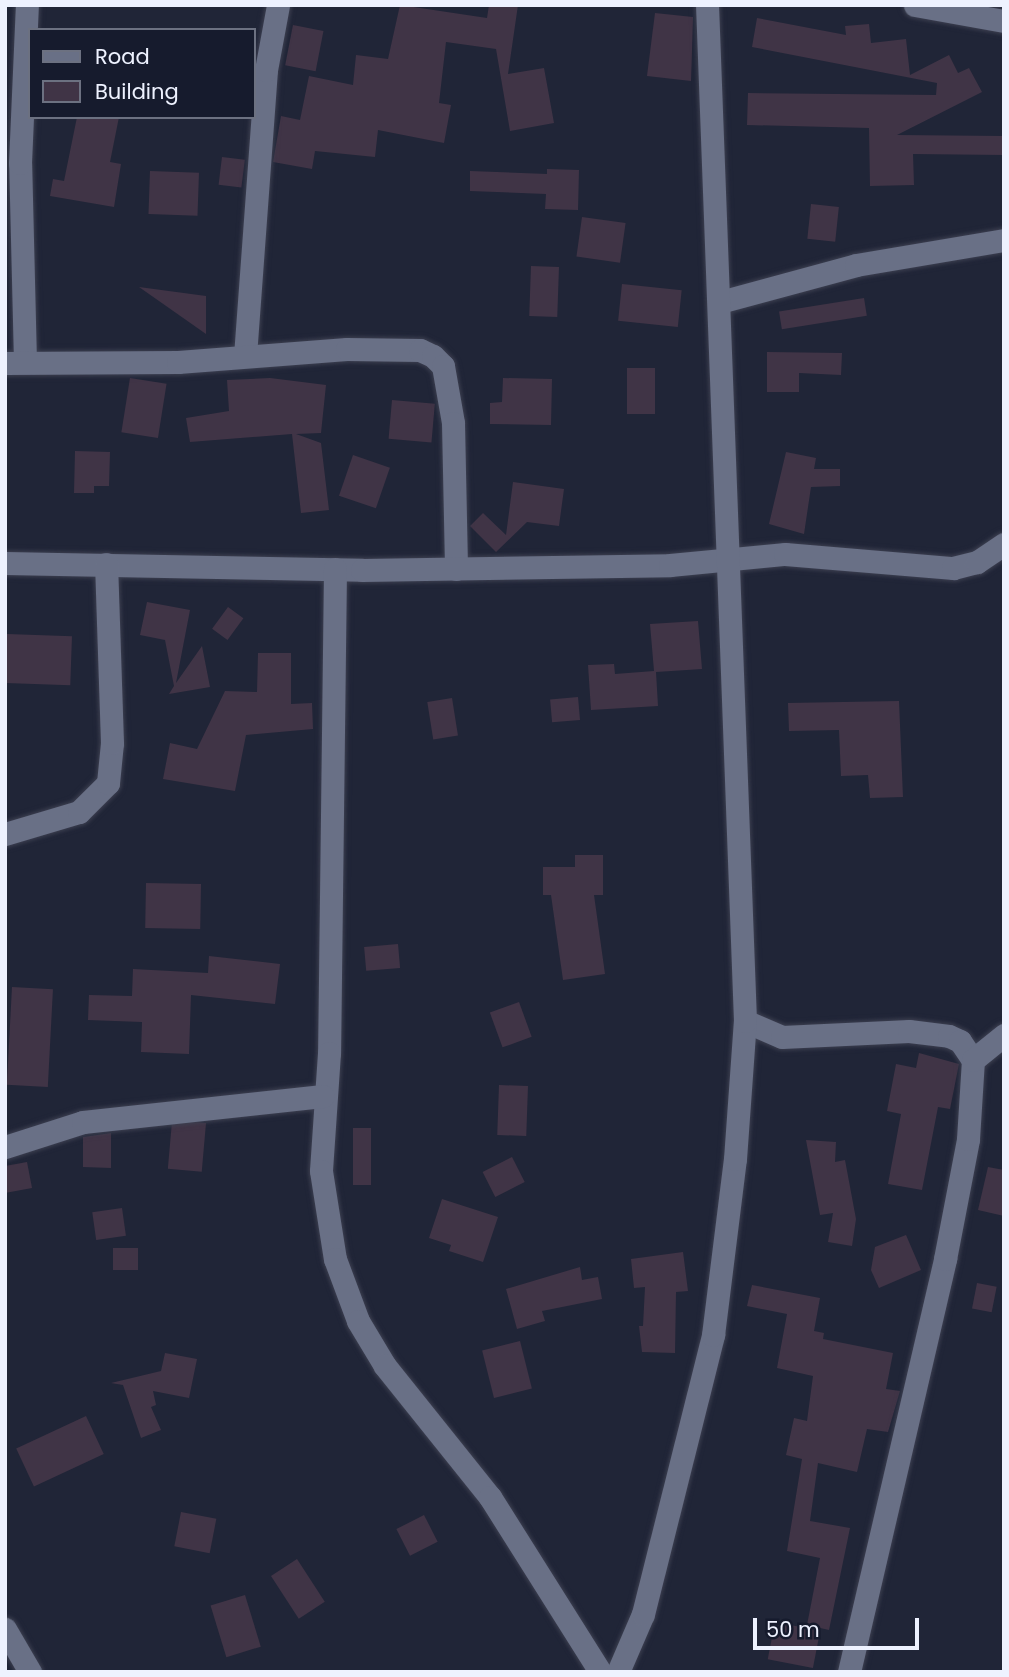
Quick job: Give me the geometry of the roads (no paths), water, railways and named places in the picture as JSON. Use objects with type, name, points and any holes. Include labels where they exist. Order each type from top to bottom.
[{"type":"street","points":[[27,5],[13,163],[15,362],[178,362],[388,348],[420,350],[433,356],[443,366],[453,423],[456,569]]},
{"type":"street","points":[[245,356],[266,70],[278,5]]},
{"type":"street","points":[[618,1672],[646,1602],[713,1335],[735,1159],[746,1021],[726,562],[720,302],[707,5]]},
{"type":"street","points":[[915,5],[1004,21]]},
{"type":"street","points":[[720,302],[856,265],[1004,240]]},
{"type":"street","points":[[5,563],[456,569],[726,562],[785,554],[953,568],[977,562],[1004,544]]},
{"type":"street","points":[[5,834],[79,811],[108,783],[112,743],[106,564]]},
{"type":"street","points":[[335,569],[329,1040],[323,1096],[321,1171],[326,1218],[358,1321],[386,1366],[490,1497],[600,1672]]},
{"type":"street","points":[[746,1021],[782,1037],[909,1031],[949,1036],[960,1041],[973,1060],[968,1139],[945,1259],[849,1672]]},
{"type":"street","points":[[973,1060],[1004,1035]]},
{"type":"street","points":[[5,1147],[83,1122],[323,1096]]},
{"type":"street","points":[[5,1629],[30,1672]]}]
